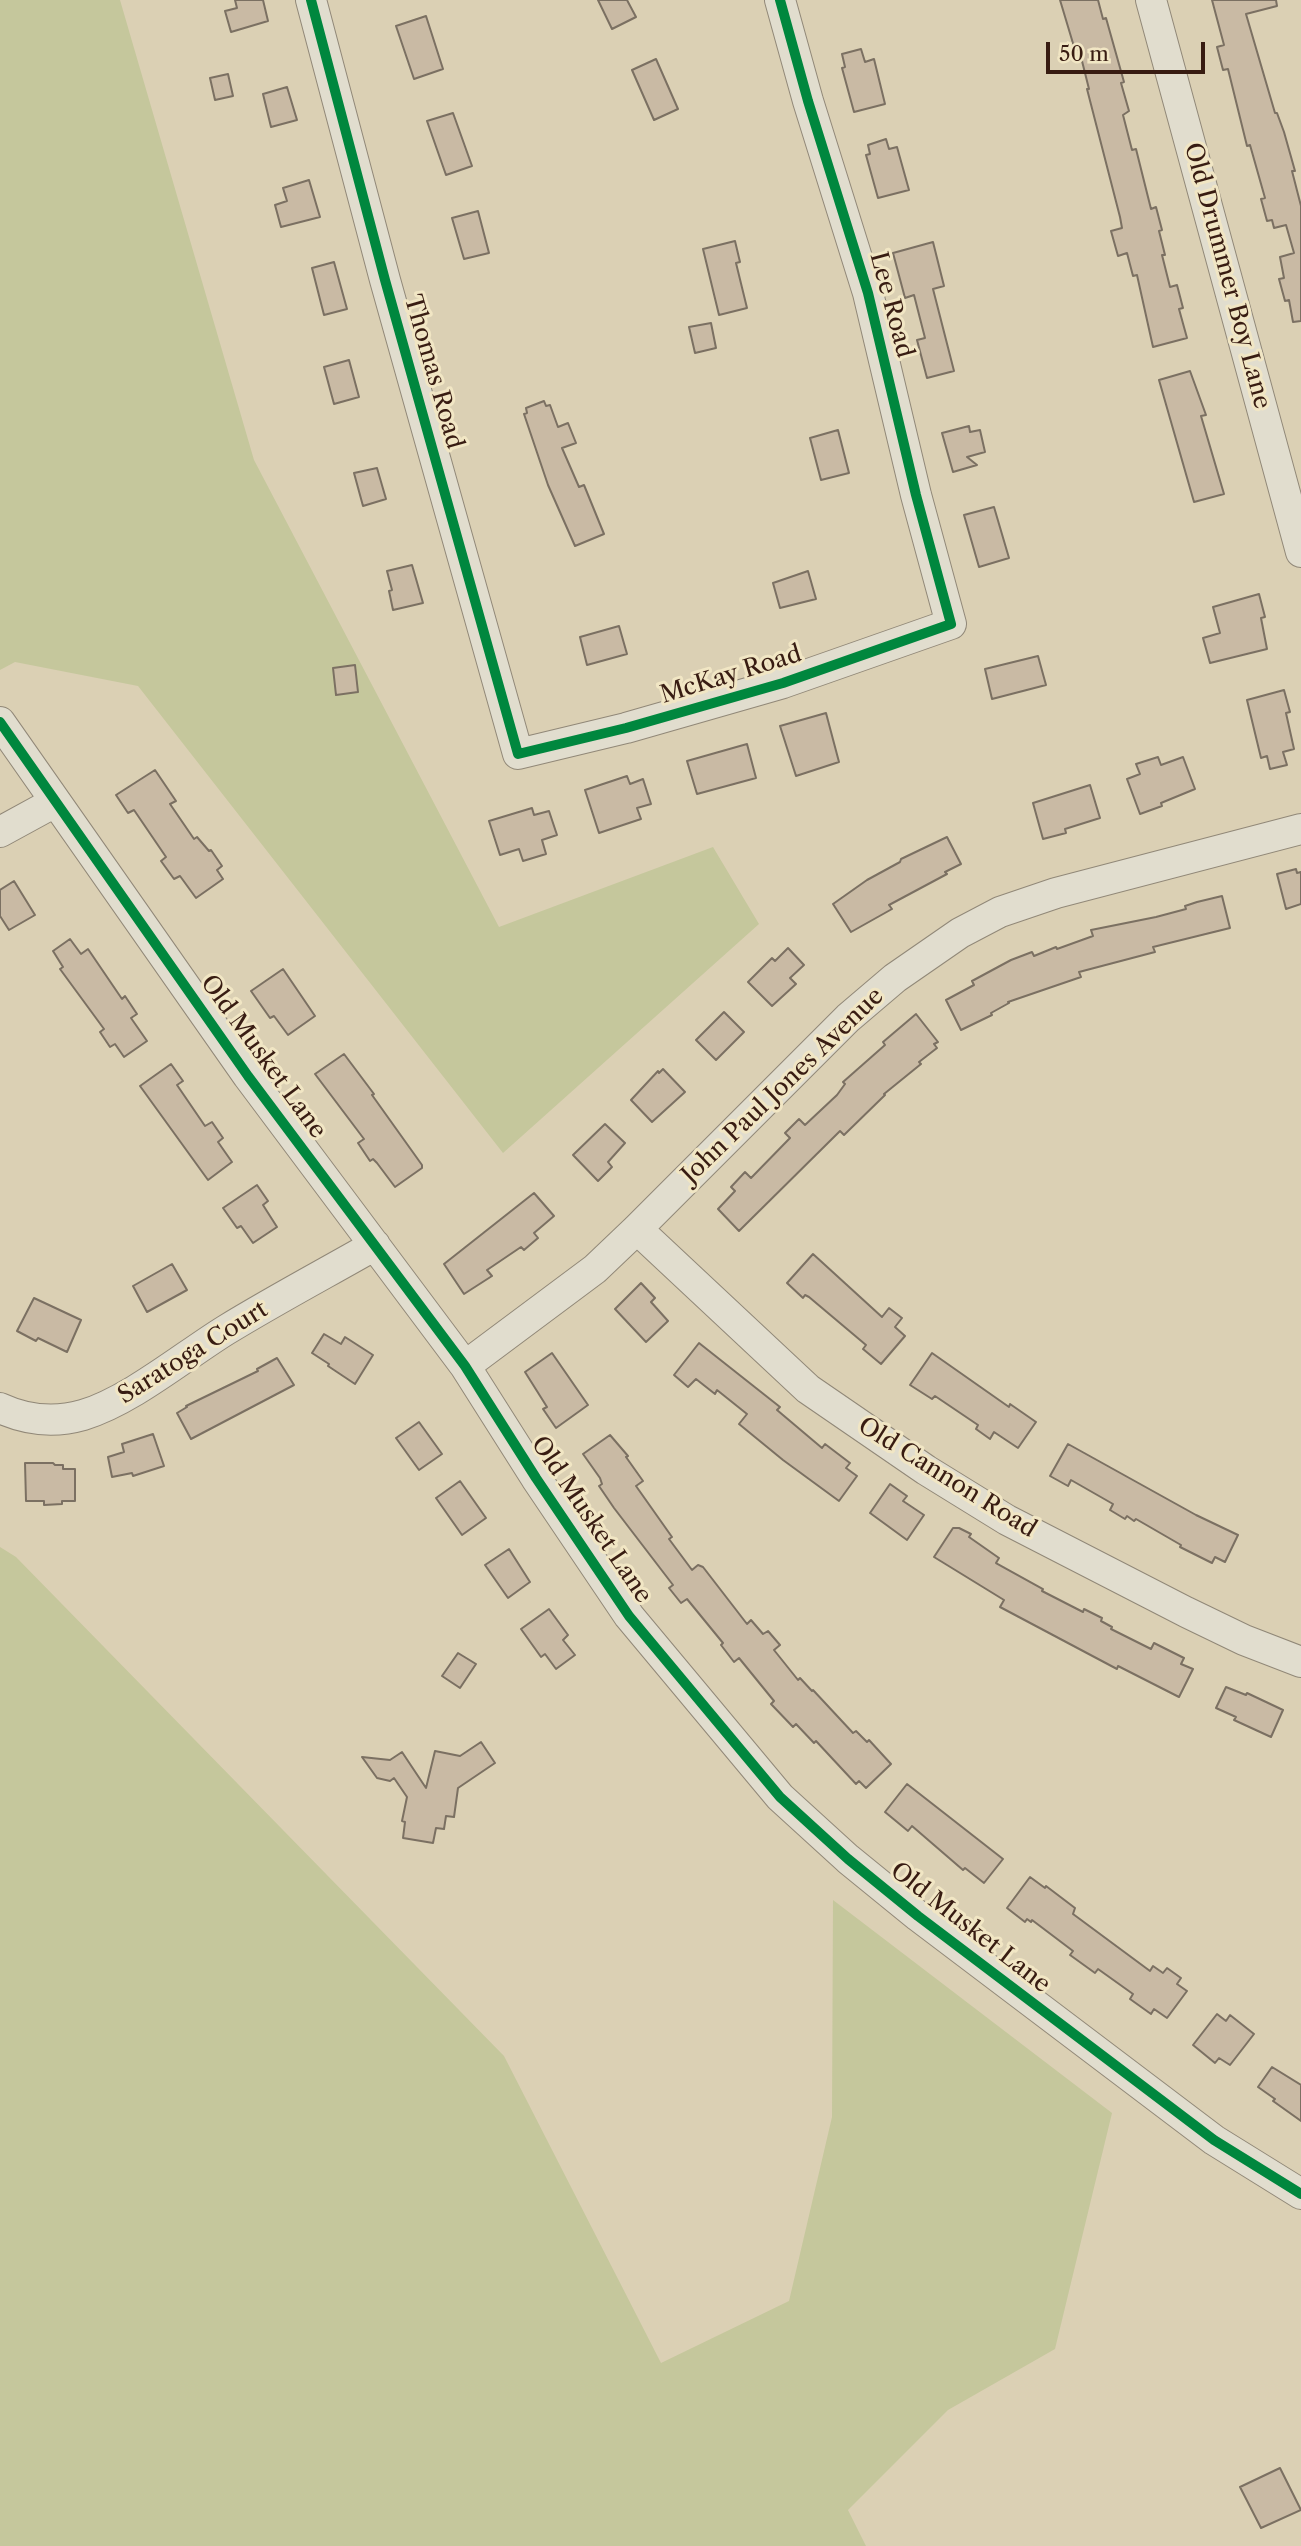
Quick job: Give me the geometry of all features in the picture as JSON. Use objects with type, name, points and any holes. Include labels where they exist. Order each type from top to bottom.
[{"type":"street","name":"Thomas Road","points":[[311,0],[385,279],[518,754]]},
{"type":"street","name":"Lee Road","points":[[780,0],[807,101],[868,293],[916,495],[951,624]]},
{"type":"street","name":"Old Drummer Boy Lane","points":[[1151,0],[1301,552]]},
{"type":"street","name":"McKay Road","points":[[518,754],[626,728],[783,683],[951,624]]},
{"type":"street","name":"Old Musket Lane","points":[[0,722],[248,1076],[464,1366],[629,1616],[780,1797],[848,1859],[918,1916],[1214,2140],[1301,2194]]},
{"type":"street","points":[[0,832],[55,802]]},
{"type":"street","name":"John Paul Jones Avenue","points":[[464,1366],[595,1269],[848,1018],[895,978],[961,933],[1000,912],[1056,893],[1301,829]]},
{"type":"street","name":"Old Cannon Road","points":[[637,1229],[808,1389],[915,1464],[1007,1520],[1244,1640],[1301,1662]]},
{"type":"street","name":"Saratoga Court","points":[[0,1408],[20,1417],[49,1420],[82,1415],[112,1403],[228,1329],[375,1245]]},
{"type":"green space","points":[[0,0],[120,0],[254,460],[499,927],[713,847],[759,924],[503,1153],[138,686],[15,662],[0,670]]},
{"type":"green space","points":[[0,1547],[16,1557],[504,2056],[661,2363],[789,2301],[832,2117],[833,1900],[1112,2113],[1055,2349],[948,2410],[848,2510],[866,2546],[0,2546]]},
{"type":"building","points":[[235,0],[263,0],[268,21],[231,32],[225,11],[237,8]]},
{"type":"building","points":[[598,0],[627,0],[636,17],[612,29]]},
{"type":"building","points":[[1060,0],[1098,0],[1103,19],[1106,18],[1124,82],[1121,83],[1129,111],[1123,115],[1132,150],[1136,149],[1151,209],[1156,207],[1162,230],[1159,231],[1165,255],[1162,255],[1170,287],[1177,285],[1183,308],[1179,309],[1187,338],[1153,347],[1137,275],[1133,276],[1127,253],[1118,256],[1111,231],[1122,228],[1120,217],[1079,49],[1075,50]]},
{"type":"building","points":[[1212,0],[1276,0],[1277,6],[1246,14],[1295,171],[1292,171],[1301,206],[1301,321],[1293,322],[1289,300],[1285,301],[1279,279],[1284,278],[1280,257],[1294,253],[1286,225],[1274,228],[1272,220],[1267,221],[1261,199],[1265,198],[1250,145],[1247,146],[1228,69],[1223,70],[1217,47],[1224,45]]},
{"type":"building","points":[[426,16],[443,69],[414,79],[396,26]]},
{"type":"building","points":[[861,49],[865,62],[874,59],[885,104],[854,112],[842,68],[845,67],[842,54]]},
{"type":"building","points":[[656,59],[678,109],[654,120],[632,70]]},
{"type":"building","points":[[228,74],[233,96],[215,100],[210,78]]},
{"type":"building","points":[[287,87],[297,120],[271,127],[263,94]]},
{"type":"building","points":[[453,113],[472,166],[446,175],[427,121]]},
{"type":"building","points":[[886,139],[889,149],[897,147],[909,190],[878,198],[866,155],[870,154],[868,145]]},
{"type":"building","points":[[309,180],[320,217],[281,227],[275,205],[287,201],[283,188]]},
{"type":"building","points":[[478,211],[489,253],[464,259],[452,218]]},
{"type":"building","points":[[735,241],[740,262],[736,263],[747,308],[719,315],[703,249]]},
{"type":"building","points":[[933,242],[944,286],[933,289],[954,371],[927,378],[917,340],[925,338],[914,295],[905,298],[893,253]]},
{"type":"building","points":[[334,262],[347,309],[324,315],[312,268]]},
{"type":"building","points":[[711,323],[716,348],[695,353],[689,327]]},
{"type":"building","points":[[349,360],[359,397],[334,404],[324,367]]},
{"type":"building","points":[[1190,371],[1206,415],[1201,416],[1224,494],[1194,502],[1159,380]]},
{"type":"building","points":[[544,401],[546,406],[550,405],[558,427],[568,423],[576,443],[562,448],[579,487],[584,485],[604,534],[575,546],[548,485],[524,414],[527,413],[526,408]]},
{"type":"building","points":[[969,426],[970,432],[980,430],[985,452],[967,457],[977,465],[953,472],[942,433]]},
{"type":"building","points":[[838,430],[849,473],[821,480],[810,438]]},
{"type":"building","points":[[377,468],[386,499],[363,506],[354,473]]},
{"type":"building","points":[[994,507],[1009,558],[979,567],[964,515]]},
{"type":"building","points":[[412,565],[423,603],[393,610],[387,571]]},
{"type":"building","points":[[808,571],[816,599],[780,608],[773,583]]},
{"type":"building","points":[[1259,594],[1265,617],[1261,618],[1267,649],[1210,663],[1203,638],[1220,633],[1213,607]]},
{"type":"building","points":[[619,626],[627,654],[587,665],[580,637]]},
{"type":"building","points":[[1038,656],[1046,685],[992,699],[985,669]]},
{"type":"building","points":[[355,665],[358,692],[336,695],[333,668]]},
{"type":"building","points":[[1284,690],[1290,712],[1286,713],[1294,749],[1283,752],[1287,765],[1270,769],[1267,756],[1261,758],[1247,700]]},
{"type":"building","points":[[826,713],[839,762],[796,776],[780,726]]},
{"type":"building","points":[[747,744],[756,778],[697,794],[687,761]]},
{"type":"building","points":[[1158,757],[1161,765],[1183,757],[1195,789],[1140,814],[1127,779],[1140,774],[1136,764]]},
{"type":"building","points":[[155,770],[176,801],[170,804],[194,839],[197,837],[211,850],[222,866],[217,870],[223,879],[196,898],[180,876],[174,879],[161,861],[166,857],[134,810],[128,813],[116,795]]},
{"type":"building","points":[[627,776],[630,784],[643,779],[651,804],[637,808],[641,819],[599,833],[585,790]]},
{"type":"building","points":[[1090,785],[1100,818],[1065,829],[1066,833],[1043,839],[1033,803]]},
{"type":"building","points":[[532,808],[534,815],[549,811],[557,835],[542,840],[546,854],[523,861],[519,849],[500,855],[489,821]]},
{"type":"building","points":[[947,837],[961,864],[889,905],[892,909],[851,932],[833,904],[901,859]]},
{"type":"building","points":[[1296,869],[1297,873],[1301,872],[1301,904],[1286,909],[1277,874]]},
{"type":"building","points":[[14,881],[35,915],[9,930],[0,916],[0,890]]},
{"type":"building","points":[[1222,896],[1230,928],[1153,947],[1155,952],[1079,972],[1081,977],[1008,1002],[991,1013],[992,1015],[961,1030],[946,1000],[974,985],[972,981],[1032,952],[1034,956],[1093,936],[1091,930],[1156,917]]},
{"type":"building","points":[[70,939],[81,954],[88,949],[122,999],[125,996],[137,1014],[131,1018],[147,1041],[124,1057],[115,1044],[110,1047],[100,1032],[104,1029],[60,969],[63,967],[53,951]]},
{"type":"building","points":[[788,948],[804,965],[790,978],[796,984],[772,1006],[748,982],[772,958],[775,961]]},
{"type":"building","points":[[283,969],[315,1016],[288,1035],[274,1016],[270,1018],[251,991]]},
{"type":"building","points":[[724,1012],[744,1032],[716,1060],[696,1040]]},
{"type":"building","points":[[916,1014],[938,1042],[934,1044],[937,1048],[884,1094],[844,1135],[840,1131],[739,1231],[718,1209],[735,1191],[731,1187],[745,1172],[751,1178],[790,1138],[785,1133],[799,1119],[805,1125],[837,1095],[845,1084],[843,1082],[885,1045],[883,1042]]},
{"type":"building","points":[[344,1054],[422,1165],[422,1168],[395,1187],[377,1163],[373,1159],[370,1161],[358,1143],[364,1139],[315,1074]]},
{"type":"building","points":[[171,1064],[183,1081],[177,1085],[205,1126],[212,1122],[223,1138],[218,1142],[232,1162],[208,1180],[140,1086]]},
{"type":"building","points":[[663,1069],[685,1092],[652,1122],[631,1100]]},
{"type":"building","points":[[605,1124],[625,1143],[608,1162],[612,1167],[598,1181],[573,1155]]},
{"type":"building","points":[[257,1185],[268,1201],[263,1205],[277,1227],[253,1243],[241,1226],[237,1228],[223,1208]]},
{"type":"building","points":[[534,1193],[554,1216],[534,1233],[538,1238],[524,1250],[521,1247],[487,1270],[492,1276],[464,1294],[444,1264]]},
{"type":"building","points":[[813,1254],[882,1317],[889,1308],[902,1318],[895,1327],[905,1336],[881,1364],[863,1349],[866,1345],[809,1297],[805,1295],[803,1298],[787,1283]]},
{"type":"building","points":[[172,1264],[187,1290],[147,1312],[133,1286]]},
{"type":"building","points":[[641,1283],[655,1298],[651,1302],[668,1321],[646,1342],[615,1309]]},
{"type":"building","points":[[34,1298],[81,1320],[67,1352],[17,1331]]},
{"type":"building","points":[[324,1334],[341,1344],[345,1337],[373,1355],[355,1384],[312,1353]]},
{"type":"building","points":[[699,1343],[780,1407],[777,1410],[822,1448],[825,1444],[850,1463],[846,1468],[857,1476],[839,1501],[739,1424],[747,1414],[717,1390],[715,1394],[696,1379],[688,1387],[674,1375]]},
{"type":"building","points":[[552,1353],[588,1405],[556,1428],[543,1409],[547,1407],[525,1372]]},
{"type":"building","points":[[932,1353],[1009,1407],[1010,1404],[1036,1422],[1018,1448],[994,1432],[990,1439],[976,1429],[978,1425],[935,1396],[932,1399],[910,1385]]},
{"type":"building","points":[[277,1358],[294,1385],[191,1439],[177,1413],[258,1371],[257,1369]]},
{"type":"building","points":[[419,1422],[442,1454],[419,1470],[396,1438]]},
{"type":"building","points":[[153,1434],[164,1466],[133,1476],[132,1473],[112,1477],[108,1457],[124,1452],[122,1444]]},
{"type":"building","points":[[610,1435],[628,1456],[626,1457],[643,1481],[636,1486],[692,1570],[698,1565],[703,1567],[747,1624],[751,1620],[763,1634],[768,1631],[780,1645],[774,1650],[798,1680],[800,1678],[813,1690],[853,1733],[856,1731],[867,1742],[869,1740],[891,1764],[866,1788],[859,1781],[856,1784],[816,1741],[814,1743],[796,1724],[793,1727],[771,1704],[774,1701],[739,1658],[734,1662],[721,1645],[723,1643],[687,1599],[681,1603],[669,1588],[673,1585],[614,1508],[599,1486],[602,1484],[600,1478],[583,1454]]},
{"type":"building","points":[[1068,1444],[1196,1515],[1238,1535],[1225,1562],[1215,1557],[1212,1563],[1180,1547],[1181,1545],[1136,1519],[1134,1521],[1127,1516],[1125,1519],[1110,1510],[1113,1504],[1071,1480],[1068,1486],[1050,1476]]},
{"type":"building","points":[[25,1463],[53,1463],[63,1465],[63,1469],[75,1469],[75,1501],[44,1505],[44,1501],[26,1501]]},
{"type":"building","points":[[460,1481],[486,1518],[462,1535],[436,1498]]},
{"type":"building","points":[[890,1484],[907,1496],[903,1501],[924,1515],[907,1540],[870,1513]]},
{"type":"building","points":[[953,1528],[971,1534],[969,1537],[999,1558],[996,1563],[1043,1589],[1042,1591],[1083,1612],[1084,1609],[1102,1618],[1101,1621],[1112,1627],[1111,1629],[1151,1649],[1154,1643],[1184,1658],[1181,1664],[1193,1669],[1179,1697],[1118,1666],[1117,1669],[1000,1607],[1004,1600],[934,1557]]},
{"type":"building","points":[[509,1549],[530,1582],[508,1598],[485,1565]]},
{"type":"building","points":[[549,1609],[568,1635],[563,1640],[575,1655],[556,1669],[545,1654],[541,1657],[521,1629]]},
{"type":"building","points":[[458,1653],[476,1664],[460,1688],[442,1676]]},
{"type":"building","points":[[1226,1687],[1246,1695],[1247,1693],[1283,1710],[1271,1737],[1234,1720],[1236,1717],[1216,1708]]},
{"type":"building","points":[[481,1742],[495,1763],[458,1788],[454,1817],[446,1816],[444,1829],[436,1828],[433,1843],[403,1838],[405,1822],[402,1821],[407,1797],[394,1778],[390,1781],[377,1778],[362,1757],[390,1760],[402,1752],[426,1788],[435,1751],[460,1756]]},
{"type":"building","points":[[907,1784],[1003,1859],[984,1883],[965,1868],[963,1870],[912,1826],[908,1831],[885,1812]]},
{"type":"building","points":[[1030,1877],[1075,1908],[1073,1914],[1150,1971],[1153,1966],[1163,1973],[1167,1968],[1181,1978],[1177,1984],[1187,1991],[1167,2018],[1154,2009],[1151,2014],[1130,1999],[1133,1994],[1098,1969],[1095,1973],[1070,1955],[1073,1951],[1032,1920],[1031,1922],[1027,1919],[1025,1922],[1007,1908]]},
{"type":"building","points":[[1217,2014],[1226,2021],[1230,2015],[1254,2034],[1230,2065],[1219,2058],[1215,2063],[1193,2045]]},
{"type":"building","points":[[1272,2067],[1301,2085],[1301,2121],[1258,2087]]},
{"type":"building","points":[[1280,2468],[1301,2510],[1261,2528],[1240,2487]]},
{"type":"cycle path","points":[[311,0],[385,280],[518,754],[626,728],[783,683],[951,624],[916,495],[868,293],[808,101],[780,0]]},
{"type":"cycle path","points":[[0,722],[248,1076],[465,1366],[629,1616],[780,1797],[848,1859],[918,1916],[1214,2140],[1301,2194]]}]
